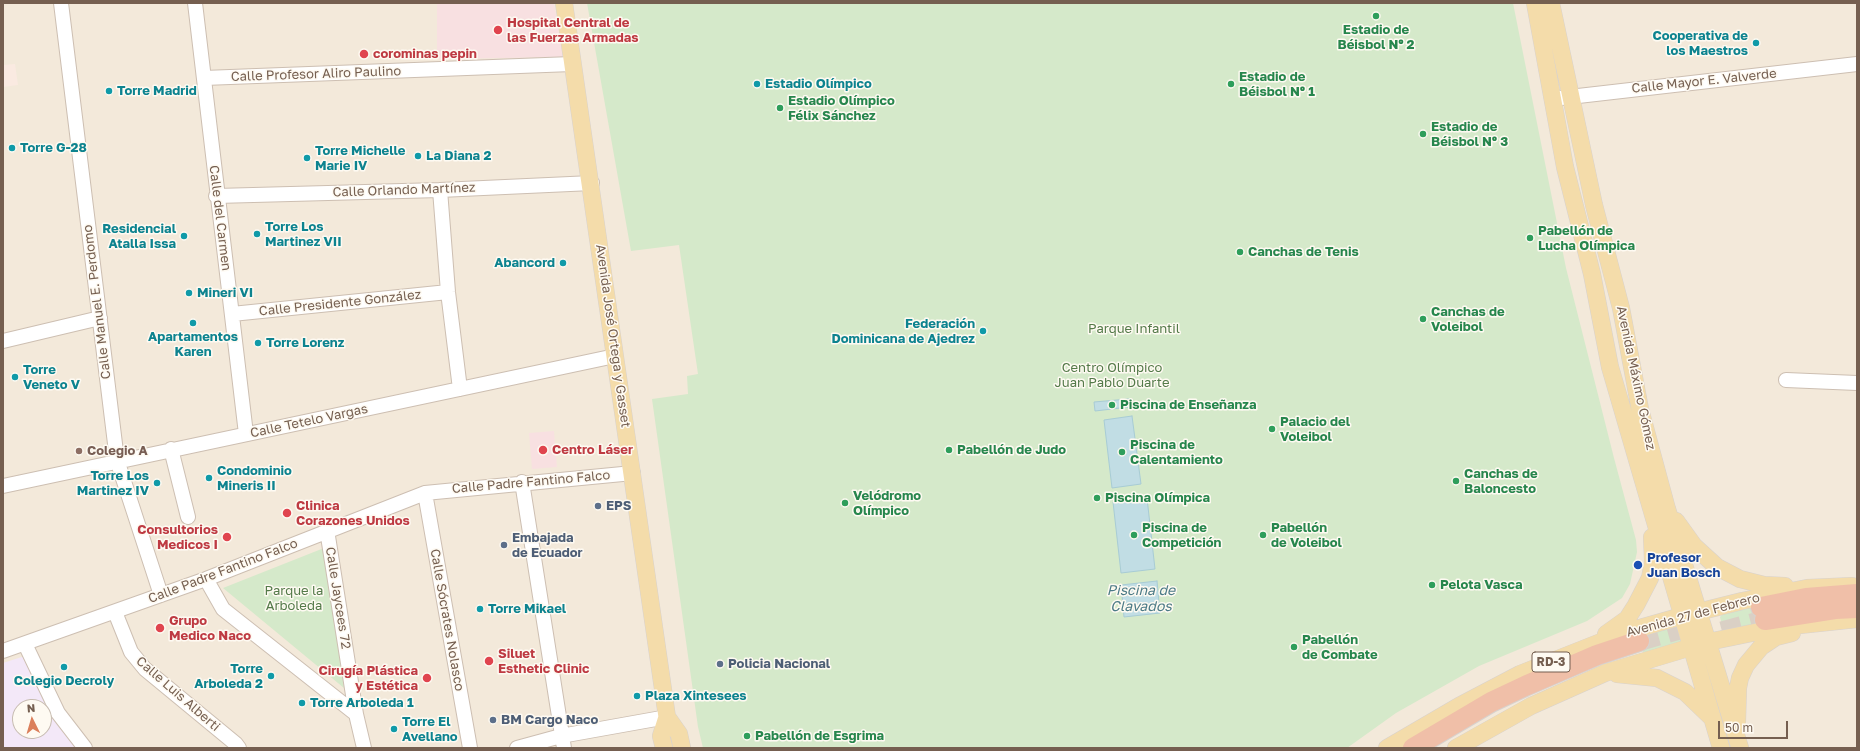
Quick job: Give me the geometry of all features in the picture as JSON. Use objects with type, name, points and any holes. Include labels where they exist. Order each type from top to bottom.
[{"type":"highway","points":[[1857,594],[1806,598],[1763,613],[1857,608]]},
{"type":"highway","name":"RD-3","points":[[1413,748],[1478,710],[1525,686],[1597,655],[1641,648],[1512,704],[1430,748]]},
{"type":"main road","name":"Avenida José Ortega y Gasset","points":[[564,3],[572,64],[592,183],[615,356],[633,472],[667,717],[661,736],[664,748]]},
{"type":"main road","name":"Avenida Máximo Gómez","points":[[1535,3],[1565,167],[1592,274],[1610,367],[1659,512],[1699,612],[1738,743]]},
{"type":"main road","name":"Avenida Máximo Gómez","points":[[1550,3],[1594,205],[1621,308],[1659,512],[1682,616],[1721,748]]},
{"type":"main road","points":[[1659,512],[1717,567],[1740,579],[1764,585],[1807,588]]},
{"type":"main road","points":[[1569,655],[1616,628],[1626,619],[1636,605],[1650,578],[1659,512]]},
{"type":"main road","name":"Avenida 27 de Febrero","points":[[1387,748],[1459,706],[1520,674],[1626,632],[1682,616],[1807,588],[1857,586]]},
{"type":"main road","name":"RD-3","points":[[1456,748],[1531,706],[1605,673],[1708,642],[1781,627],[1857,619]]},
{"type":"main road","points":[[1738,743],[1738,688],[1740,678],[1746,664],[1762,647],[1776,637],[1828,622]]},
{"type":"main road","points":[[1605,673],[1657,678],[1685,692],[1705,709],[1712,718]]},
{"type":"main road","name":"Avenida José Ortega y Gasset","points":[[667,717],[679,734],[682,748]]},
{"type":"street","name":"Calle Manuel E. Perdomo","points":[[61,3],[117,460],[161,595]]},
{"type":"street","name":"Calle del Carmen","points":[[195,3],[216,196],[246,434]]},
{"type":"street","name":"Calle Profesor Aliro Paulino","points":[[204,78],[572,64]]},
{"type":"street","name":"Calle Mayor E. Valverde","points":[[1552,99],[1857,64]]},
{"type":"street","name":"Calle Orlando Martínez","points":[[216,196],[440,190],[592,183]]},
{"type":"street","points":[[440,190],[448,292],[460,389]]},
{"type":"street","name":"Calle Presidente González","points":[[232,314],[448,292]]},
{"type":"street","points":[[3,341],[100,318]]},
{"type":"street","name":"Calle Tetelo Vargas","points":[[3,486],[117,460],[615,356]]},
{"type":"street","points":[[1786,380],[1857,383]]},
{"type":"street","points":[[172,449],[188,517]]},
{"type":"street","name":"Calle Padre Fantino Falco","points":[[3,652],[206,579],[425,492],[633,472]]},
{"type":"street","points":[[522,482],[562,742]]},
{"type":"street","name":"Calle Sócrates Nolasco","points":[[425,492],[470,748]]},
{"type":"street","name":"Calle Jaycees 72","points":[[327,530],[356,714],[364,748]]},
{"type":"street","points":[[206,579],[224,609],[356,714]]},
{"type":"street","name":"Calle Luis Alberti","points":[[115,612],[131,652],[146,669],[239,748]]},
{"type":"street","points":[[26,644],[58,714],[85,748]]},
{"type":"street","points":[[517,748],[562,742],[667,717]]},
{"type":"shaded area","points":[[3,3],[1857,3],[1857,748],[3,748]]},
{"type":"shaded area","name":"Hospital Central de las Fuerzas Armadas","points":[[437,3],[554,3],[563,57],[437,59]]},
{"type":"shaded area","points":[[15,64],[18,85],[3,87],[3,65]]},
{"type":"shaded area","name":"Centro Láser","points":[[554,431],[557,467],[532,469],[529,433]]},
{"type":"shaded area","points":[[28,655],[79,748],[3,748],[3,663]]},
{"type":"green space","name":"Centro Olímpico Juan Pablo Duarte","points":[[587,3],[1513,3],[1566,268],[1636,540],[1637,552],[1630,584],[1622,598],[1587,621],[1479,666],[1396,713],[1347,748],[703,748],[698,727],[652,399],[688,394],[687,376],[698,374],[679,245],[631,251]]},
{"type":"green space","name":"Parque la Arboleda","points":[[324,548],[344,688],[223,588]]},
{"type":"green space","points":[[1758,603],[1764,625],[1731,633],[1723,629],[1720,617],[1727,609]]},
{"type":"green space","points":[[1673,627],[1681,633],[1681,647],[1645,659],[1639,637]]},
{"type":"water","name":"Piscina de Enseñanza","points":[[1129,399],[1129,407],[1095,411],[1094,402]]},
{"type":"water","name":"Piscina de Calentamiento","points":[[1132,416],[1141,484],[1112,488],[1104,420]]},
{"type":"water","name":"Piscina de Competición","points":[[1147,498],[1155,569],[1121,573],[1113,502]]},
{"type":"water","name":"Piscina de Clavados","points":[[1157,581],[1160,613],[1124,617],[1121,585]]},
{"type":"tunnel","points":[[1693,639],[1765,620]]},
{"type":"tunnel","points":[[1639,641],[1703,623]]},
{"type":"place","name":"Estadio de Béisbol Nº 2","points":[[1376,16]]},
{"type":"place","name":"Hospital Central de las Fuerzas Armadas","points":[[498,30]]},
{"type":"place","name":"Cooperativa de los Maestros","points":[[1756,43]]},
{"type":"place","name":"corominas pepin","points":[[364,54]]},
{"type":"place","name":"Estadio Olímpico","points":[[757,84]]},
{"type":"place","name":"Estadio de Béisbol Nº 1","points":[[1231,84]]},
{"type":"place","name":"Torre Madrid","points":[[109,91]]},
{"type":"place","name":"Estadio Olímpico Félix Sánchez","points":[[780,108]]},
{"type":"place","name":"Estadio de Béisbol Nº 3","points":[[1423,134]]},
{"type":"place","name":"Torre G-28","points":[[12,148]]},
{"type":"place","name":"La Diana 2","points":[[418,156]]},
{"type":"place","name":"Torre Michelle Marie IV","points":[[307,158]]},
{"type":"place","name":"Torre Los Martinez VII","points":[[257,234]]},
{"type":"place","name":"Residencial Atalla Issa","points":[[184,236]]},
{"type":"place","name":"Pabellón de Lucha Olímpica","points":[[1530,238]]},
{"type":"place","name":"Canchas de Tenis","points":[[1240,252]]},
{"type":"place","name":"Abancord","points":[[563,263]]},
{"type":"place","name":"Mineri VI","points":[[189,293]]},
{"type":"place","name":"Canchas de Voleibol","points":[[1423,319]]},
{"type":"place","name":"Apartamentos Karen","points":[[193,323]]},
{"type":"place","name":"Federación Dominicana de Ajedrez","points":[[983,331]]},
{"type":"place","name":"Torre Lorenz","points":[[258,343]]},
{"type":"place","name":"Torre Veneto V","points":[[15,377]]},
{"type":"place","name":"Piscina de Enseñanza","points":[[1112,405]]},
{"type":"place","name":"Palacio del Voleibol","points":[[1272,429]]},
{"type":"place","name":"Centro Láser","points":[[543,450]]},
{"type":"place","name":"Pabellón de Judo","points":[[949,450]]},
{"type":"place","name":"Colegio A","points":[[79,451]]},
{"type":"place","name":"Piscina de Calentamiento","points":[[1122,452]]},
{"type":"place","name":"Condominio Mineris II","points":[[209,478]]},
{"type":"place","name":"Canchas de Baloncesto","points":[[1456,481]]},
{"type":"place","name":"Torre Los Martinez IV","points":[[157,483]]},
{"type":"place","name":"Piscina Olímpica","points":[[1097,498]]},
{"type":"place","name":"Velódromo Olímpico","points":[[845,503]]},
{"type":"place","name":"EPS","points":[[598,506]]},
{"type":"place","name":"Clinica Corazones Unidos","points":[[287,513]]},
{"type":"place","name":"Piscina de Competición","points":[[1134,535]]},
{"type":"place","name":"Pabellón de Voleibol","points":[[1263,535]]},
{"type":"place","name":"Consultorios Medicos I","points":[[227,537]]},
{"type":"place","name":"Embajada de Ecuador","points":[[504,545]]},
{"type":"place","name":"Profesor Juan Bosch","points":[[1638,565]]},
{"type":"place","name":"Pelota Vasca","points":[[1432,585]]},
{"type":"place","name":"Torre Mikael","points":[[480,609]]},
{"type":"place","name":"Grupo Medico Naco","points":[[160,628]]},
{"type":"place","name":"Pabellón de Combate","points":[[1294,647]]},
{"type":"place","name":"Siluet Esthetic Clinic","points":[[489,661]]},
{"type":"place","name":"Policia Nacional","points":[[720,664]]},
{"type":"place","name":"Colegio Decroly","points":[[64,667]]},
{"type":"place","name":"Torre Arboleda 2","points":[[271,676]]},
{"type":"place","name":"Cirugía Plástica y Estética","points":[[427,678]]},
{"type":"place","name":"Plaza Xintesees","points":[[637,696]]},
{"type":"place","name":"Torre Arboleda 1","points":[[302,703]]},
{"type":"place","name":"BM Cargo Naco","points":[[493,720]]},
{"type":"place","name":"Torre El Avellano","points":[[394,729]]},
{"type":"place","name":"Pabellón de Esgrima","points":[[747,736]]},
{"type":"park label","name":"Parque Infantil","points":[[1134,329]]}]
